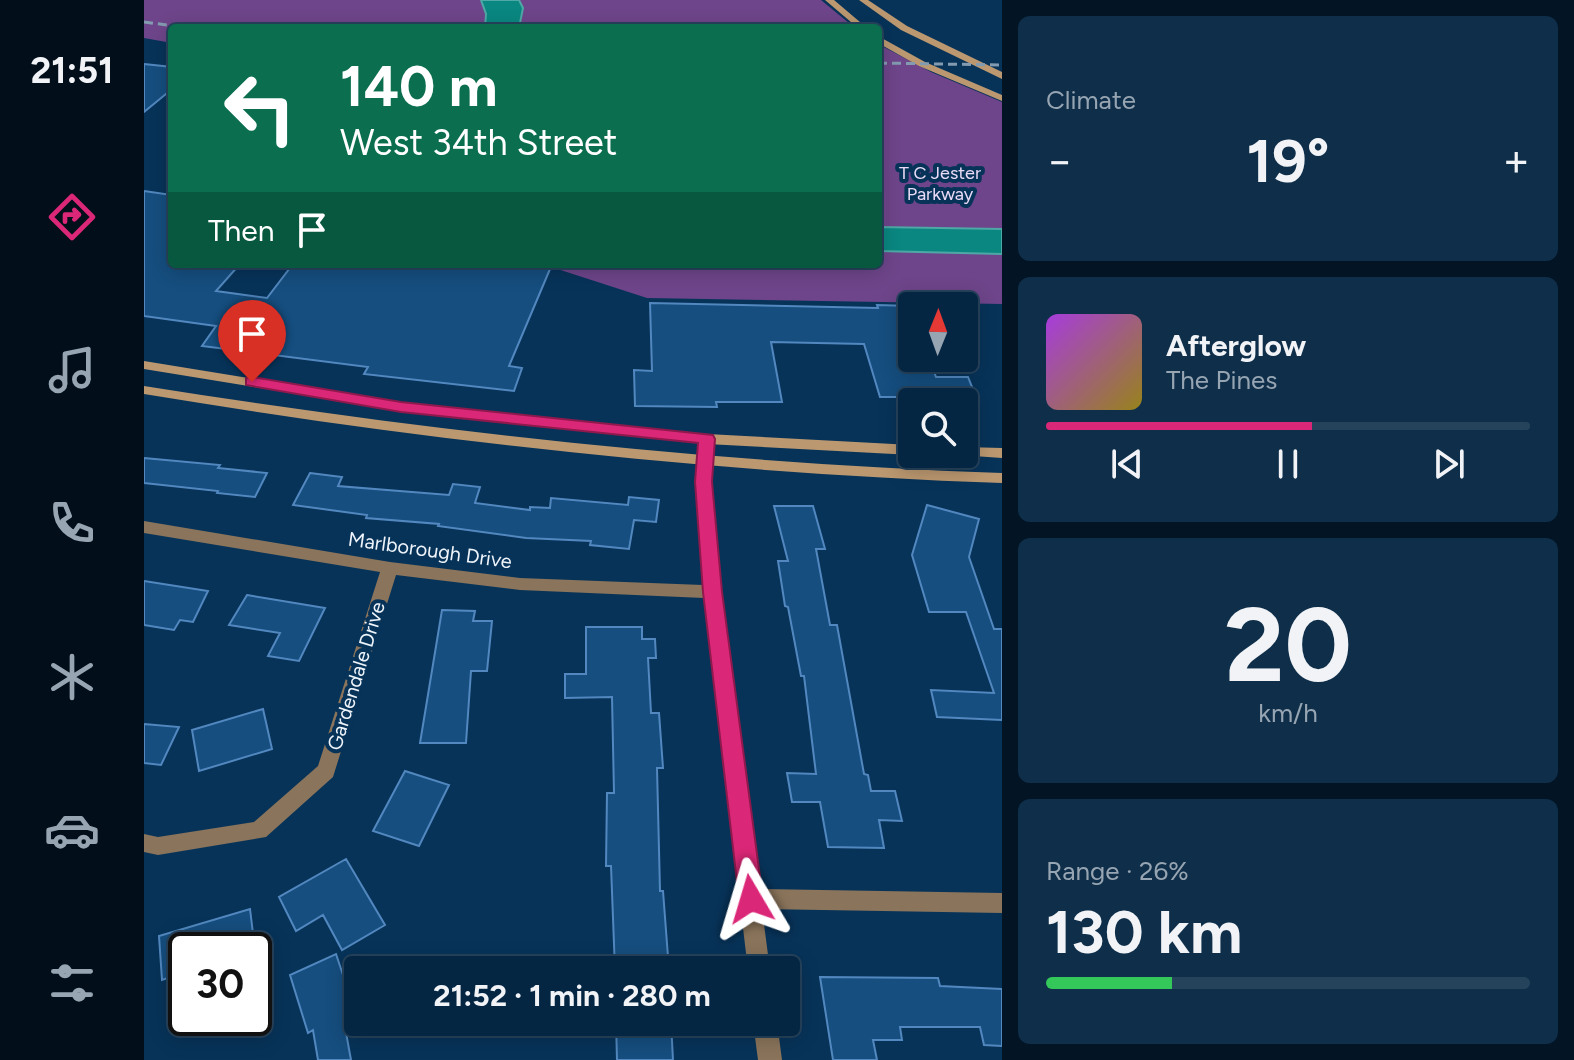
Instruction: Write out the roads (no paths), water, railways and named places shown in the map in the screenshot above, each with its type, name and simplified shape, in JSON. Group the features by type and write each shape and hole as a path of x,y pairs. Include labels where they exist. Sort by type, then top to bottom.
{"main road":[{"path":"829,0 858,24"},
{"path":"863,0 904,28 1002,76"},
{"path":"882,31 904,28"},
{"path":"882,41 922,64 1002,98"},
{"path":"144,365 401,407 707,439 898,449"},
{"path":"144,390 391,429 705,463 889,475 1002,478"},
{"path":"391,429 401,407"},
{"path":"978,452 1002,453"}],"street":[{"path":"707,439 703,482 712,592 757,956"},
{"name":"Marlborough Drive","path":"144,527 390,568 520,584 712,592"},
{"name":"Gardendale Drive","path":"144,843 158,846 259,830 326,771 390,568"},
{"path":"751,899 1002,903"},
{"path":"767,1036 770,1060"}],"railway":[{"path":"144,22 168,25"},
{"path":"882,63 1002,65"}],"park label":[{"name":"T C Jester Parkway","path":"940,183"}]}
